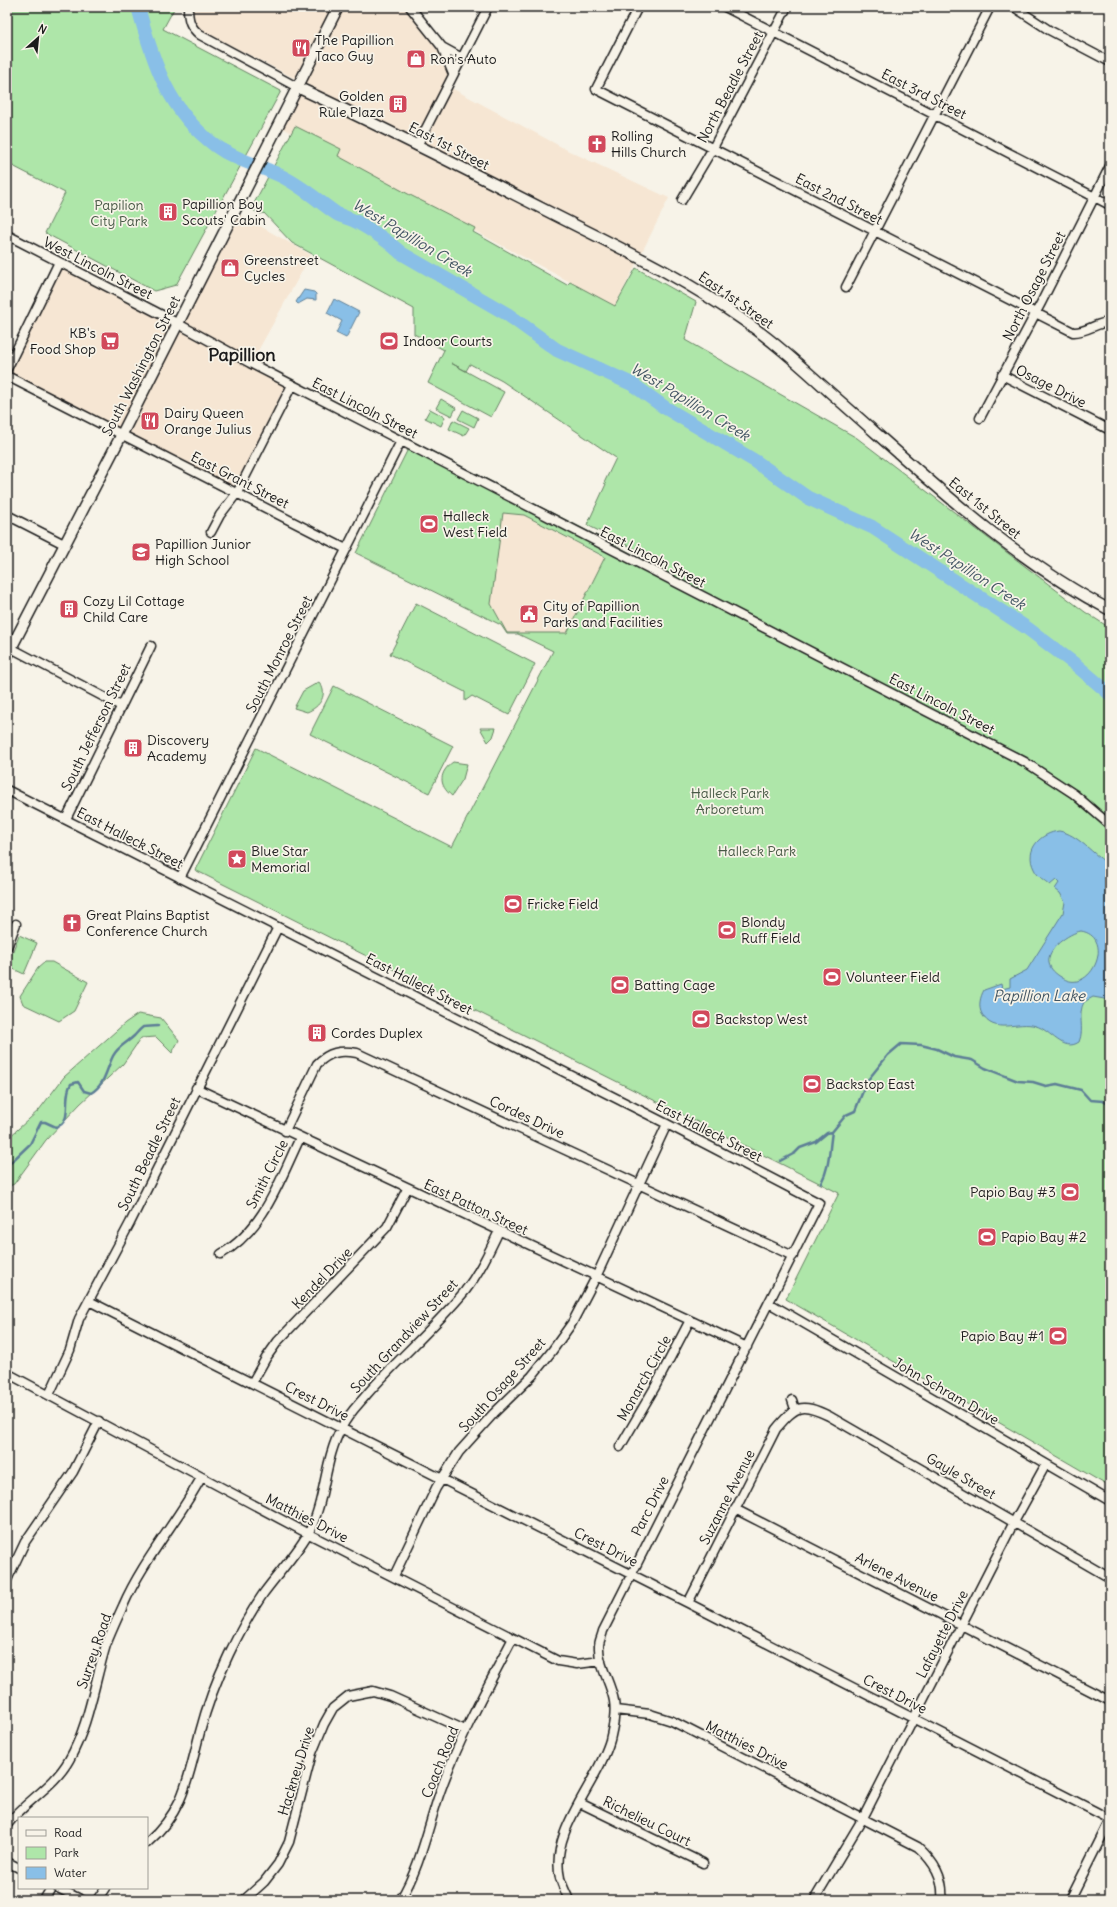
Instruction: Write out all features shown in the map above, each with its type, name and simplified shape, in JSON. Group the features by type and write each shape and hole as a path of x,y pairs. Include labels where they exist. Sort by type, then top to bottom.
{"main road":[{"name":"South Washington Street","path":"9,652 122,434 338,7"},
{"name":"East 1st Street","path":"297,87 629,252 709,296 745,321 782,350 949,498 992,534 1059,581 1110,610"}],"street":[{"path":"188,7 188,19 193,29 200,35 297,87"},
{"path":"410,7 442,47 453,74"},
{"path":"417,146 488,7"},
{"name":"East 2nd Street","path":"638,7 596,89 1071,331 1079,332 1104,322 1110,322"},
{"name":"East 3rd Street","path":"725,7 1110,205"},
{"name":"North Beadle Street","path":"682,200 712,148 787,7"},
{"path":"846,287 936,115 990,7"},
{"path":"1014,7 1049,30 1110,62"},
{"path":"442,47 462,58"},
{"name":"North Osage Street","path":"980,418 1110,166"},
{"name":"West Lincoln Street","path":"7,235 177,324"},
{"path":"7,369 59,262"},
{"name":"East Lincoln Street","path":"177,324 292,385 1025,762 1074,794 1110,825"},
{"name":"East Grant Street","path":"7,376 346,549"},
{"name":"Osage Drive","path":"1002,376 1110,430"},
{"path":"211,532 220,515 237,493 292,385"},
{"name":"South Monroe Street","path":"180,878 401,441"},
{"path":"7,515 64,544"},
{"name":"South Jefferson Street","path":"66,819 150,646"},
{"path":"9,652 121,706"},
{"name":"East Halleck Street","path":"7,790 667,1124 819,1203"},
{"path":"7,947 16,924"},
{"name":"South Beadle Street","path":"49,1394 70,1350 79,1319 90,1301 278,927"},
{"name":"Cordes Drive","path":"285,1131 317,1064 324,1057 332,1053 351,1052 373,1060 793,1256"},
{"name":"East Patton Street","path":"196,1088 407,1189 747,1347"},
{"name":"South Osage Street","path":"394,1576 442,1478 459,1452 532,1376 572,1323 596,1277 667,1124"},
{"name":"Smith Circle","path":"221,1254 229,1250 251,1230 266,1209 300,1138"},
{"name":"Kendel Drive","path":"252,1382 278,1341 387,1228 407,1189"},
{"name":"Parc Drive","path":"569,1900 560,1878 559,1857 564,1834 600,1765 609,1742 615,1710 608,1679 601,1661 599,1646 603,1631 819,1203"},
{"name":"South Grandview Street","path":"148,1842 168,1822 181,1800 213,1692 232,1647 250,1613 308,1533 317,1510 328,1461 341,1428 353,1410 381,1378 466,1289 482,1265 499,1231"},
{"name":"Crest Drive","path":"90,1301 442,1478 1110,1819"},
{"name":"John Schram Drive","path":"769,1303 1110,1501"},
{"name":"Monarch Circle","path":"620,1447 655,1387 690,1320"},
{"name":"Matthies Drive","path":"7,1373 99,1421 201,1478 558,1661 577,1664 601,1661"},
{"path":"792,1400 795,1409"},
{"name":"Gayle Street","path":"795,1409 801,1408 817,1410 829,1416 1110,1578"},
{"name":"Suzanne Avenue","path":"688,1603 776,1429 795,1409"},
{"path":"7,1580 25,1542 73,1472 99,1421"},
{"name":"Lafayette Drive","path":"814,1900 863,1818 1014,1522 1046,1464"},
{"name":"Surrey Road","path":"7,1825 17,1812 58,1776 69,1760 82,1733 107,1645 123,1606 136,1580 157,1545 186,1505 201,1478"},
{"name":"Arlene Avenue","path":"735,1509 1110,1701"},
{"name":"Coach Road","path":"400,1900 412,1876 441,1791 465,1730 513,1638"},
{"name":"Hackney Drive","path":"244,1900 264,1882 278,1864 289,1842 312,1754 324,1724 333,1708 348,1696 374,1691 390,1696 465,1730"},
{"name":"Matthies Drive","path":"615,1710 650,1714 672,1721 918,1847 931,1859 941,1877 942,1900"},
{"name":"Richelieu Court","path":"580,1803 703,1863"},
{"path":"1070,1900 1110,1819"},
{"path":"7,1862 18,1868"},
{"path":"44,1900 50,1889"},
{"path":"60,1889 82,1900"},
{"path":"97,1900 104,1889"}],"shaded area":[{"path":"195,7 405,7 455,62 446,85 569,151 669,198 615,306 275,124 298,80 197,28 193,10"},
{"path":"237,213 311,255 249,367 285,386 235,487 9,372 65,261 182,322"},
{"name":"City of Papillion Parks and Facilities","path":"502,513 524,515 605,558 567,633 507,633 491,604"}],"green space":[{"name":"Papilion City Park","path":"7,7 175,7 163,29 281,91 176,285 154,291 45,233 65,193 7,163"},
{"name":"Halleck Park","path":"295,126 341,149 338,156 475,228 473,232 567,285 570,282 615,306 636,268 696,302 685,340 857,438 1085,612 1110,628 1110,1487 786,1299 839,1193 195,870 256,748 452,847 553,651 518,634 507,634 501,625 356,553 412,441 656,566 659,561 587,525 616,458 502,381 470,364 466,371 451,363 504,392 491,417 428,383 444,350 414,334 414,309 292,243 264,213 260,214 251,209","holes":["503,513 524,515 605,557 567,633 507,633 491,604"]},
{"path":"441,399 456,408 452,416 436,408"},
{"path":"430,409 445,417 441,426 425,418"},
{"path":"463,410 478,418 474,427 458,419"},
{"path":"453,420 469,428 464,436 449,429"},
{"path":"416,603 535,664 509,715 472,696 465,701 465,692 390,654"},
{"path":"319,682 322,687 323,695 322,700 316,707 307,712 294,708 303,691"},
{"path":"334,686 453,746 429,793 310,734"},
{"path":"480,728 496,728 493,737 488,742"},
{"path":"453,762 467,764 463,779 452,796 444,787 442,779 445,770"},
{"path":"19,935 37,943 24,974 7,966"},
{"path":"45,962 52,962 88,982 74,1011 59,1021 23,1004 20,996 38,968"},
{"path":"138,1014 161,1018 179,1040 172,1053 156,1037 141,1038 123,1064 80,1104 46,1140 14,1184 7,1187 7,1139 39,1110 64,1077 125,1023"}],"water":[{"path":"304,290 314,292 316,294 316,300 307,299 298,304 296,302"},
{"path":"334,299 359,312 346,338 336,333 342,321 327,313"},
{"name":"Papillion Lake","path":"1059,831 1073,836 1110,865 1110,1000 1093,997 1084,1002 1081,1012 1081,1037 1079,1042 1073,1045 1062,1043 1036,1026 1000,1026 993,1024 987,1021 980,1008 981,996 984,990 1001,984 1002,989 1010,987 1010,979 1027,970 1063,913 1065,902 1060,893 1055,889 1059,883 1056,880 1050,885 1037,874 1031,862 1031,855 1036,843 1052,832","holes":["1081,931 1092,936 1097,944 1098,954 1090,973 1081,980 1072,981 1057,974 1051,967 1049,958 1051,952 1059,942 1076,932"]}],"waterway":[{"name":"West Papillion Creek","path":"138,7 157,66 174,101 199,132 223,151 287,179 302,188 337,214 363,225 386,240 401,253 507,314 557,350 632,384 664,407 755,461 808,498 872,527 1027,628 1076,665 1110,694"},
{"path":"7,1166 30,1144 41,1122 45,1122 56,1127 65,1120 67,1096 71,1084 78,1082 84,1091 91,1093 96,1090 105,1077 113,1056 117,1050 143,1027 158,1026"},
{"path":"780,1161 795,1153 800,1148 816,1142 827,1133 832,1132 846,1115 855,1111 867,1081 888,1055 901,1044 921,1045 937,1049 954,1057 972,1060 985,1068 1018,1081 1033,1082 1046,1086 1057,1084 1081,1090 1090,1100 1103,1101 1110,1105"},
{"path":"821,1183 828,1165 832,1132"}],"place":[{"name":"The Papillion Taco Guy","path":"301,48"},
{"name":"Ron's Auto","path":"416,59"},
{"name":"Golden Rule Plaza","path":"398,104"},
{"name":"Rolling Hills Church","path":"597,144"},
{"name":"Papillion Boy Scouts' Cabin","path":"168,212"},
{"name":"Greenstreet Cycles","path":"230,268"},
{"name":"KB's Food Shop","path":"110,341"},
{"name":"Indoor Courts","path":"389,341"},
{"name":"Dairy Queen Orange Julius","path":"150,421"},
{"name":"Halleck West Field","path":"429,524"},
{"name":"Papillion Junior High School","path":"141,552"},
{"name":"Cozy Lil Cottage Child Care","path":"69,609"},
{"name":"City of Papillion Parks and Facilities","path":"529,614"},
{"name":"Discovery Academy","path":"133,748"},
{"name":"Blue Star Memorial","path":"237,859"},
{"name":"Fricke Field","path":"513,904"},
{"name":"Great Plains Baptist Conference Church","path":"72,923"},
{"name":"Blondy Ruff Field","path":"727,930"},
{"name":"Volunteer Field","path":"832,977"},
{"name":"Batting Cage","path":"620,985"},
{"name":"Backstop West","path":"701,1019"},
{"name":"Cordes Duplex","path":"317,1033"},
{"name":"Backstop East","path":"812,1084"},
{"name":"Papio Bay #3","path":"1070,1192"},
{"name":"Papio Bay #2","path":"987,1237"},
{"name":"Papio Bay #1","path":"1058,1336"}],"district":[{"name":"Papillion","path":"242,355"}],"park label":[{"name":"Halleck Park Arboretum","path":"730,802"}]}
